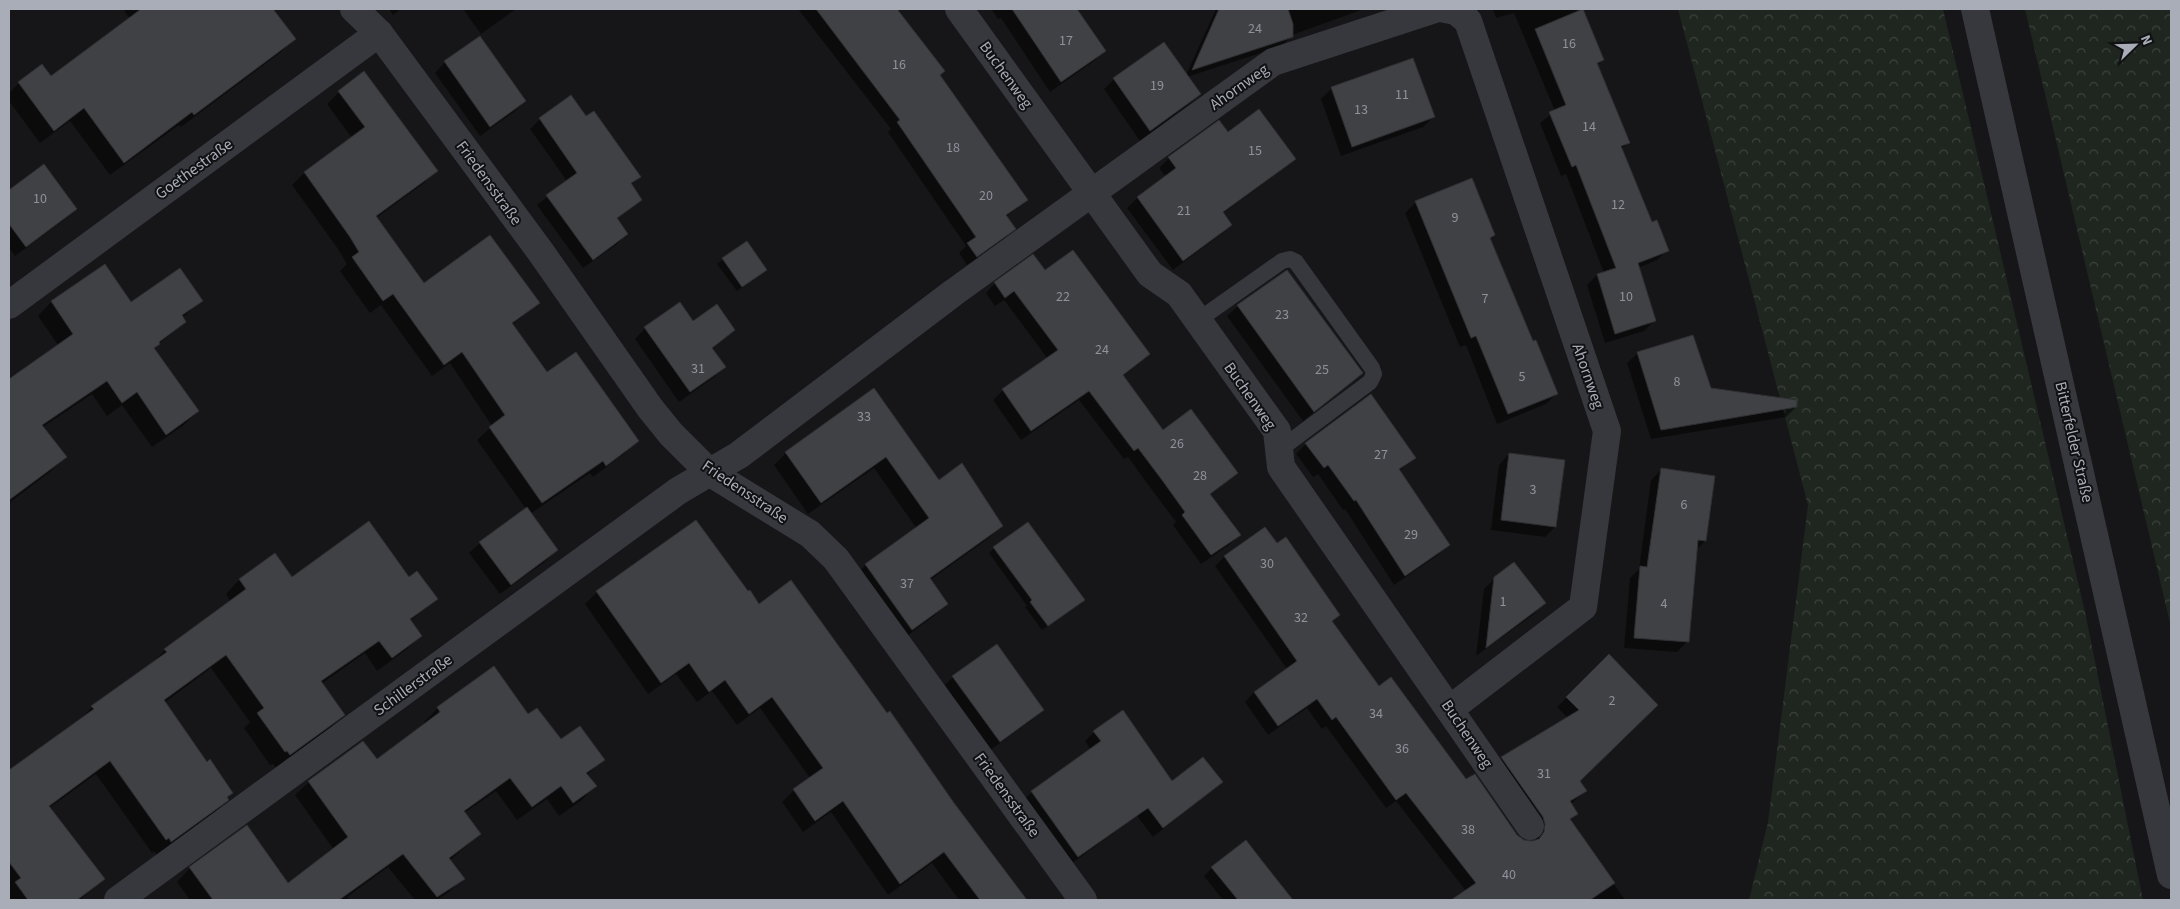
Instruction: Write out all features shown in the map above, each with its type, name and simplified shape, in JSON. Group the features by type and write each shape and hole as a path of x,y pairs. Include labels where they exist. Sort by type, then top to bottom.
{"street":[{"name":"Friedensstraße","path":"354,9 379,33 540,251 650,408 671,434 709,472 810,534 836,559 1083,900"},
{"name":"Buchenweg","path":"958,9 1150,274 1178,294 1277,431 1281,467 1450,708 1530,826"},
{"name":"Ahornweg","path":"709,472 739,455 953,293 1273,62 1435,9"},
{"name":"Ahornweg","path":"1445,9 1456,11 1468,21 1607,431 1583,606 1450,708"},
{"name":"Bitterfelder Straße","path":"1975,9 2171,875"},
{"name":"Goethestraße","path":"9,305 379,33"},
{"name":"Schillerstraße","path":"118,900 670,497 709,472"}],"lane":[{"path":"1197,321 1282,261 1290,259 1296,262 1372,368 1374,374 1370,382 1279,450"}],"green space":[{"path":"1678,9 1943,9 2085,612 2143,900 1749,900 1768,822 1808,505"},
{"path":"2025,9 2171,9 2171,627"}],"building":[{"path":"141,9 273,9 296,39 194,115 192,112 124,163 84,108 54,131 18,82 42,64 51,76"},
{"path":"816,9 897,9 945,71 940,75 1028,200 1006,215 1016,229 977,257 967,243 976,237 897,122 900,120"},
{"path":"1012,9 1077,9 1106,51 1061,82"},
{"path":"1219,9 1288,9 1293,24 1293,37 1192,70"},
{"path":"1583,9 1604,60 1597,63 1630,143 1621,146 1652,222 1657,220 1669,251 1638,263 1656,321 1615,334 1597,274 1616,268 1576,165 1572,167 1549,112 1566,105 1535,29"},
{"path":"480,36 526,101 490,127 444,61"},
{"path":"1164,42 1201,94 1150,131 1113,78"},
{"path":"1413,58 1435,117 1352,147 1331,87"},
{"path":"364,71 438,171 376,216 424,283 490,235 540,303 512,323 547,372 576,352 639,441 606,466 603,461 542,503 489,427 505,415 462,352 444,365 393,294 383,301 352,257 359,252 350,237 304,172 365,127 338,91"},
{"path":"571,95 586,116 594,111 641,177 631,183 642,200 617,218 628,234 593,260 546,195 577,173 539,118"},
{"path":"1259,109 1296,159 1223,212 1232,225 1183,261 1137,197 1176,168 1168,157 1219,120 1228,132"},
{"path":"44,164 77,209 26,247 9,224 9,190"},
{"path":"1472,178 1495,235 1490,238 1533,341 1536,340 1558,394 1508,414 1476,336 1471,338 1415,201"},
{"path":"747,241 767,270 742,287 722,258"},
{"path":"1073,250 1150,354 1123,375 1163,430 1191,409 1238,473 1210,494 1241,535 1211,555 1182,515 1185,512 1162,480 1138,448 1134,451 1089,391 1031,431 1002,389 1058,350 1014,291 1005,298 994,282 1033,254 1045,270"},
{"path":"105,264 131,302 180,268 203,301 182,315 186,322 159,342 160,344 154,348 199,411 166,435 137,392 122,403 107,381 42,425 67,457 9,500 9,379 73,334 51,301"},
{"path":"1287,270 1363,373 1314,412 1237,305"},
{"path":"680,302 693,321 717,304 735,330 712,348 726,367 690,392 644,327"},
{"path":"1693,335 1711,388 1797,400 1797,407 1661,430 1637,352"},
{"path":"874,388 939,480 962,463 1003,526 930,578 948,604 912,630 865,564 929,518 886,457 821,503 785,452"},
{"path":"1371,394 1416,458 1399,469 1450,545 1405,576 1356,500 1354,501 1328,465 1324,468 1305,443"},
{"path":"1509,453 1565,460 1556,527 1501,520"},
{"path":"1661,468 1715,476 1706,541 1698,540 1689,642 1634,638 1640,566 1647,567"},
{"path":"527,507 558,550 511,585 479,542"},
{"path":"696,520 759,604 791,580 887,713 890,711 954,803 1027,900 980,900 944,852 900,884 843,801 815,821 793,789 823,768 772,697 749,714 725,680 709,692 689,663 661,683 596,591"},
{"path":"369,521 409,577 417,571 438,599 410,619 422,636 392,658 379,641 321,681 345,715 290,755 287,751 285,752 257,713 264,708 226,655 164,700 207,762 210,759 233,793 227,797 229,800 171,842 169,838 166,840 110,761 49,806 105,879 77,900 28,900 15,882 21,878 9,862 9,770 94,709 91,706 167,652 164,649 246,589 239,579 275,553 292,577"},
{"path":"1028,522 1085,600 1048,626 1030,602 1032,600 993,547"},
{"path":"1265,527 1277,543 1286,537 1340,615 1332,621 1379,686 1391,677 1466,779 1475,774 1517,835 1524,840 1532,841 1539,839 1544,832 1545,824 1543,817 1501,757 1579,710 1566,697 1609,654 1658,705 1580,781 1587,791 1570,801 1578,814 1570,819 1615,883 1590,900 1451,900 1476,883 1406,793 1396,800 1336,717 1332,720 1317,699 1278,726 1254,692 1297,661 1224,556"},
{"path":"1514,562 1546,603 1486,648 1494,577"},
{"path":"997,644 1044,710 1000,742 952,676"},
{"path":"494,666 528,714 537,708 561,739 580,726 605,760 586,773 597,786 573,803 561,786 532,807 510,778 464,811 481,834 449,858 465,879 437,897 403,854 339,900 213,900 189,867 247,825 288,883 348,837 308,781 363,741 377,759 440,712 437,707"},
{"path":"1123,710 1172,781 1203,757 1223,782 1163,828 1148,808 1078,857 1031,791 1101,741 1093,731"},
{"path":"1246,840 1293,900 1238,900 1211,867"}]}
